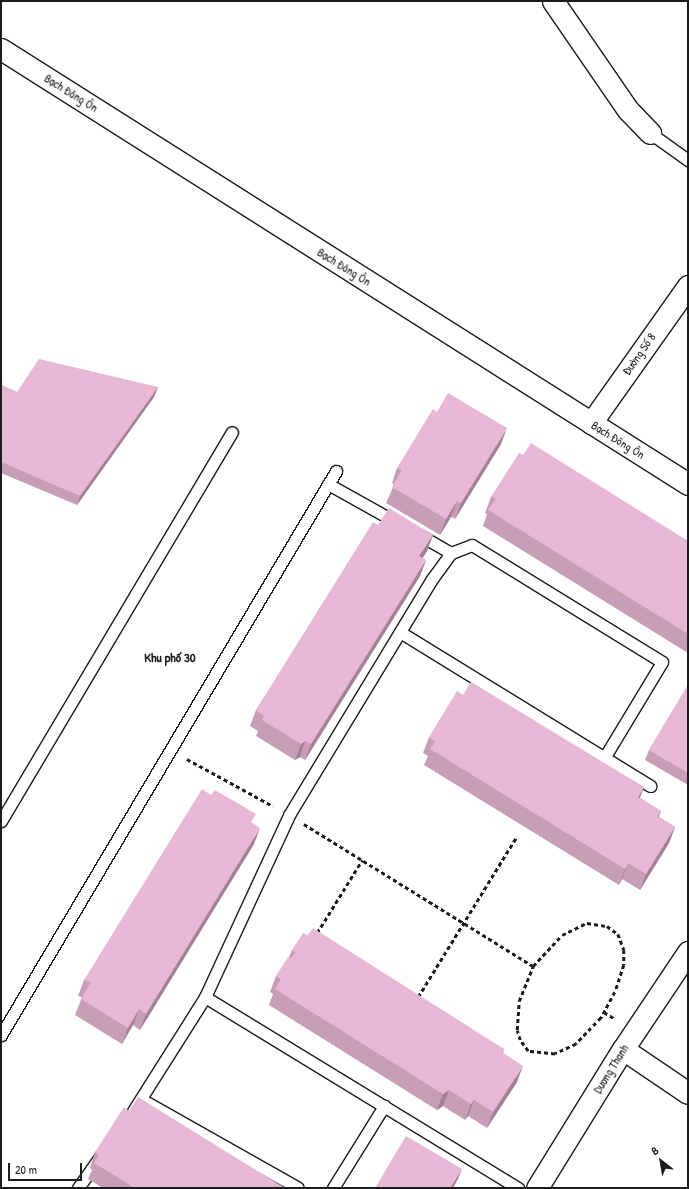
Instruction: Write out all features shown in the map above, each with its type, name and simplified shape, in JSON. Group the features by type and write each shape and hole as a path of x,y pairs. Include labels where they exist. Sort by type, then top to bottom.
{"street":[{"path":"553,1 628,110 650,133"},
{"name":"Bạch Đông Ôn","path":"1,49 688,484"},
{"name":"Đường Số 8","path":"591,423 687,291"},
{"name":"Dương Thanh","path":"538,1188 623,1049 688,952"},
{"path":"623,1049 688,1093"}],"lane":[{"path":"650,133 688,160"},
{"path":"1,821 232,432"},
{"path":"1,1035 336,471"},
{"path":"328,484 451,553"},
{"path":"128,1118 205,997 289,815 432,579 451,553 472,545 662,662 604,758"},
{"path":"400,632 650,786"},
{"path":"205,997 518,1188"},
{"path":"141,1099 298,1188"},
{"path":"333,1188 384,1106"},
{"path":"78,1188 105,1150"}],"path":[{"path":"170,750 289,815 533,966"},
{"path":"417,999 516,838"},
{"path":"314,939 362,860"},
{"path":"587,923 607,926 618,934 624,950 624,965 615,992 601,1018 576,1044 555,1054 528,1051 520,1040 517,1030 519,1001 533,966 562,935 587,923"}],"building":[{"path":"39,359 158,387 80,496 1,462 1,385 17,392"},
{"path":"448,393 507,428 461,503 457,501 446,519 392,487 402,470 397,468 433,409 437,412"},
{"path":"531,443 688,541 688,634 488,510 496,499 491,497 519,453 523,455"},
{"path":"389,508 433,535 419,556 426,560 311,744 305,741 301,744 262,720 264,716 256,710 373,522 378,525"},
{"path":"471,682 644,787 638,797 661,811 657,817 675,827 646,874 628,863 625,869 430,749 435,742 429,737 457,691 463,695"},
{"path":"688,685 688,773 649,750"},
{"path":"202,789 211,795 215,790 256,814 251,822 260,828 146,1014 139,1009 128,1028 81,999 91,982 84,980"},
{"path":"313,928 504,1049 502,1052 523,1066 493,1112 474,1100 471,1104 449,1090 443,1094 275,989 281,979 276,976 288,957 291,958 296,952 292,950 303,933 308,935"},
{"path":"138,1097 285,1188 135,1188 94,1163 99,1155 95,1152 124,1107 129,1111"},
{"path":"406,1136 462,1169 450,1188 375,1188"}],"district":[{"name":"Khu phố 30","path":"170,657"}]}
